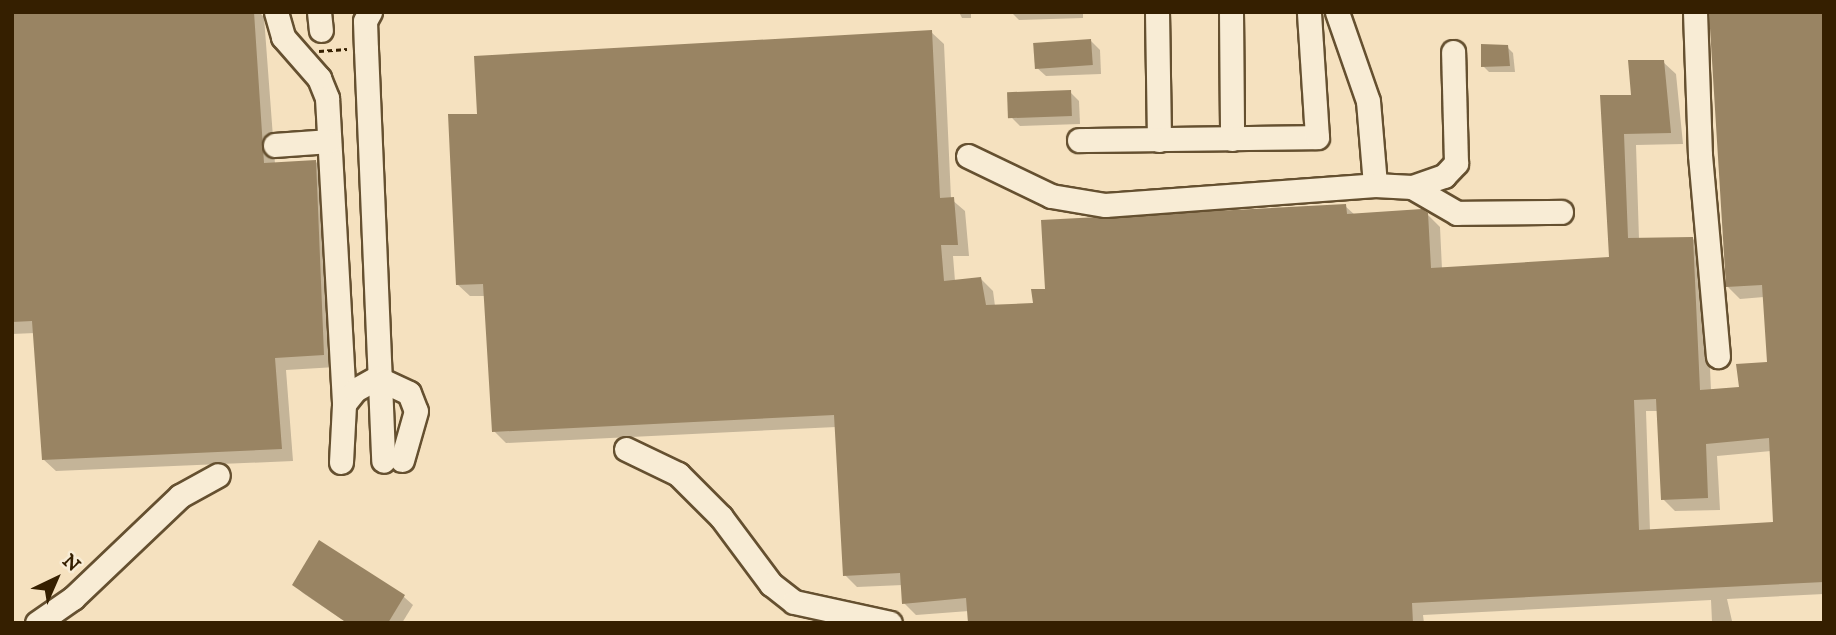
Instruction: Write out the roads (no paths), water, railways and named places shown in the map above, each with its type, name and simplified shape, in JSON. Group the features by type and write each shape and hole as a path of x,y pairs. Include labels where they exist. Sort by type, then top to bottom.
{"lane":[{"path":"276,12 283,37 319,78 327,98 332,308 344,404 341,462"},
{"path":"370,12 366,50 377,378 393,461 416,411 409,393 377,378"},
{"path":"1157,12 1159,140"},
{"path":"1231,12 1232,139"},
{"path":"1079,140 1317,137 1309,12"},
{"path":"1337,12 1368,101 1375,185"},
{"path":"1695,12 1700,155 1718,356"},
{"path":"968,156 1051,196 1104,205 1375,185 1412,187 1444,176 1456,163 1453,52"},
{"path":"275,145 329,141"},
{"path":"1412,187 1457,213 1561,212"},
{"path":"344,404 355,390 377,378"},
{"path":"626,449 678,474 721,517 771,584 794,602 890,623"},
{"path":"37,623 73,598 180,496 218,475"}]}
